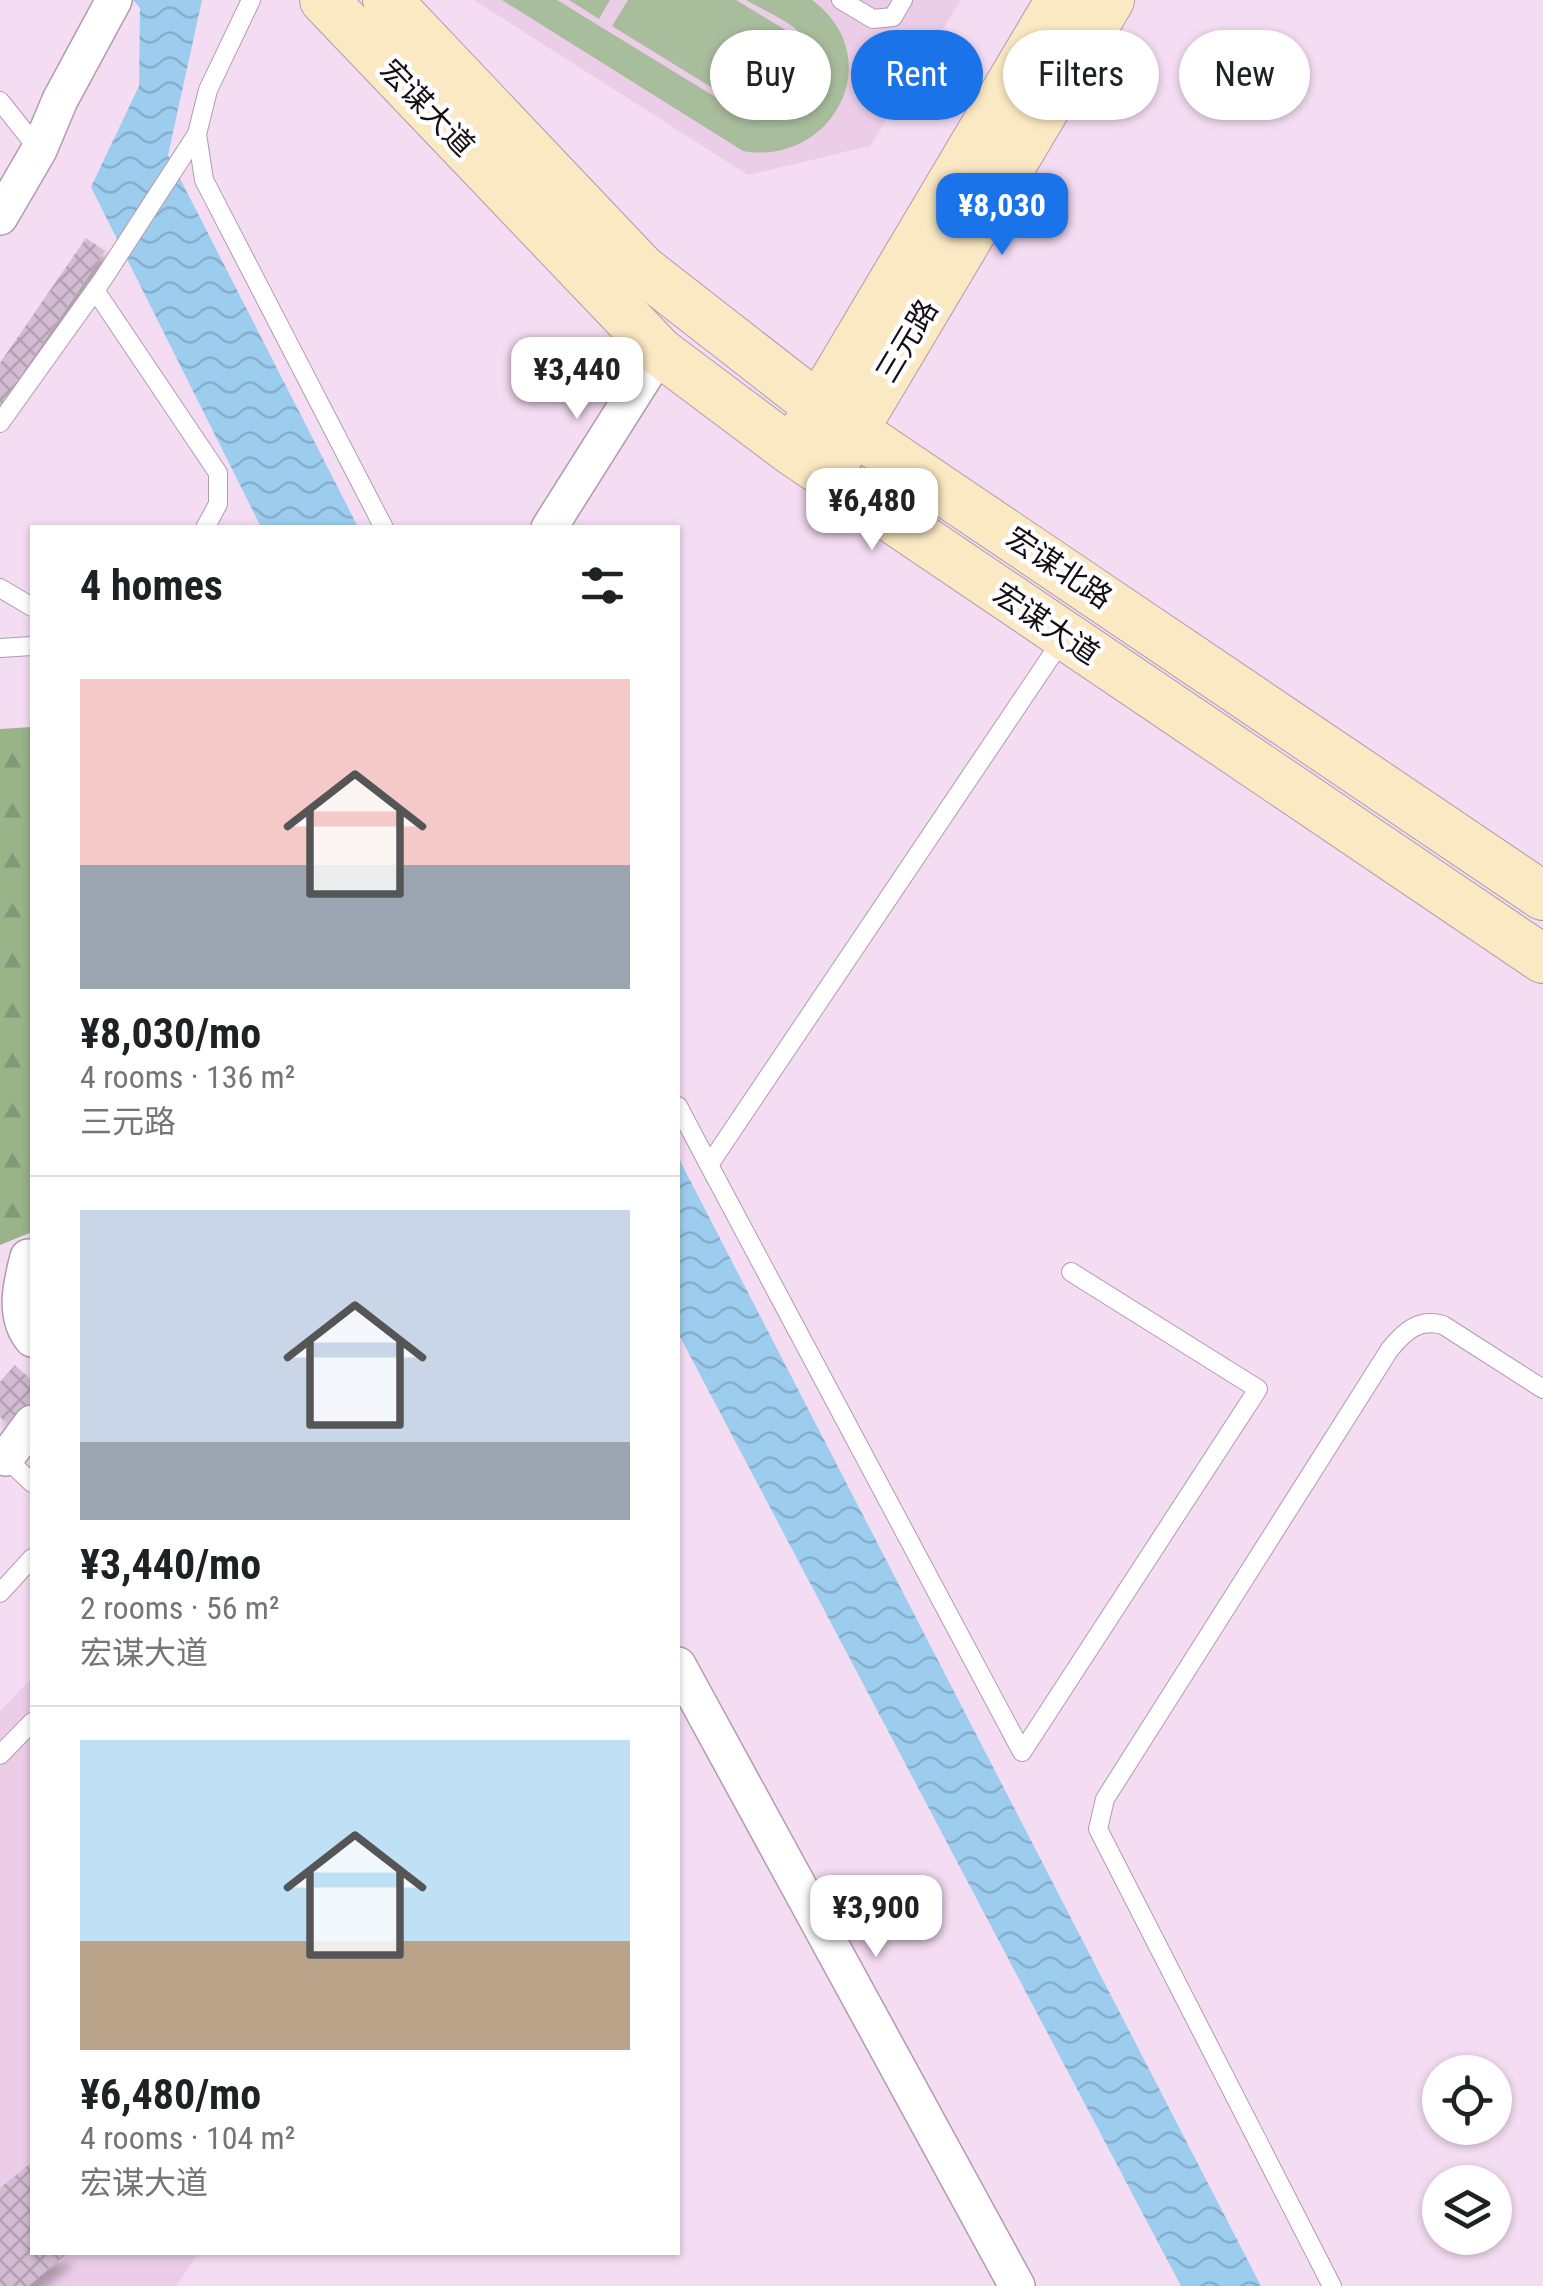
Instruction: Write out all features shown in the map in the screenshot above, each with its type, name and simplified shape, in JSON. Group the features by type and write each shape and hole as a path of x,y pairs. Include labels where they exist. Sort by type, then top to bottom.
{"main road":[{"name":"宏谋大道","path":"324,0 660,352 809,463 1543,959"},
{"name":"宏谋北路","path":"386,0 642,269 837,418 1543,896"},
{"name":"三元路","path":"837,418 1060,0"},
{"name":"三元路","path":"809,463 1110,0"}],"street":[{"path":"0,217 39,150 60,100 112,2"},
{"path":"551,525 660,352"},
{"path":"20,1261 22,1317 30,1335"},
{"path":"3,1455 30,1425"},
{"path":"680,1670 1016,2286"}],"lane":[{"path":"0,423 99,284 197,134 208,90 251,0"},
{"path":"841,0 873,19 893,17 904,0"},
{"path":"0,100 39,150"},
{"path":"197,134 204,180 382,525"},
{"path":"99,284 218,473 218,504 207,525"},
{"path":"0,588 30,606"},
{"path":"709,1164 1064,637"},
{"path":"0,648 30,646"},
{"path":"680,1110 1022,1752 1258,1390 1072,1272"},
{"path":"1332,2286 1098,1830 1099,1815 1115,1782 1390,1349 1404,1333 1416,1325 1443,1325 1543,1389"},
{"path":"3,1455 30,1482"},
{"path":"0,1592 30,1560"},
{"path":"0,1755 30,1724"}],"shaded area":[{"path":"474,0 961,0 942,30 851,30 851,120 886,120 870,146 748,175"},
{"path":"30,1680 30,2255 198,2255 176,2286 0,2286 0,1711"}],"green space":[{"path":"502,0 557,0 710,94 710,120 828,120 803,142 775,151 743,151"},
{"path":"569,0 610,0 599,19"},
{"path":"628,0 736,0 786,30 710,30 710,86 612,26"},
{"path":"746,0 812,0 835,24 847,50 848,77 840,103 831,116 831,30 797,30"},
{"path":"30,727 30,1233 0,1245 0,729"}],"water":[{"path":"133,0 202,0 168,155 357,525 260,525 91,187 139,86 140,8"},
{"path":"680,1161 1261,2286 1181,2286 680,1337"}],"building":[{"path":"86,238 105,251 0,406 0,363"},
{"path":"15,1365 30,1379 30,1402 10,1426 0,1417 0,1382"},
{"path":"30,2164 30,2255 65,2255 28,2286 0,2286 0,2188"}]}
